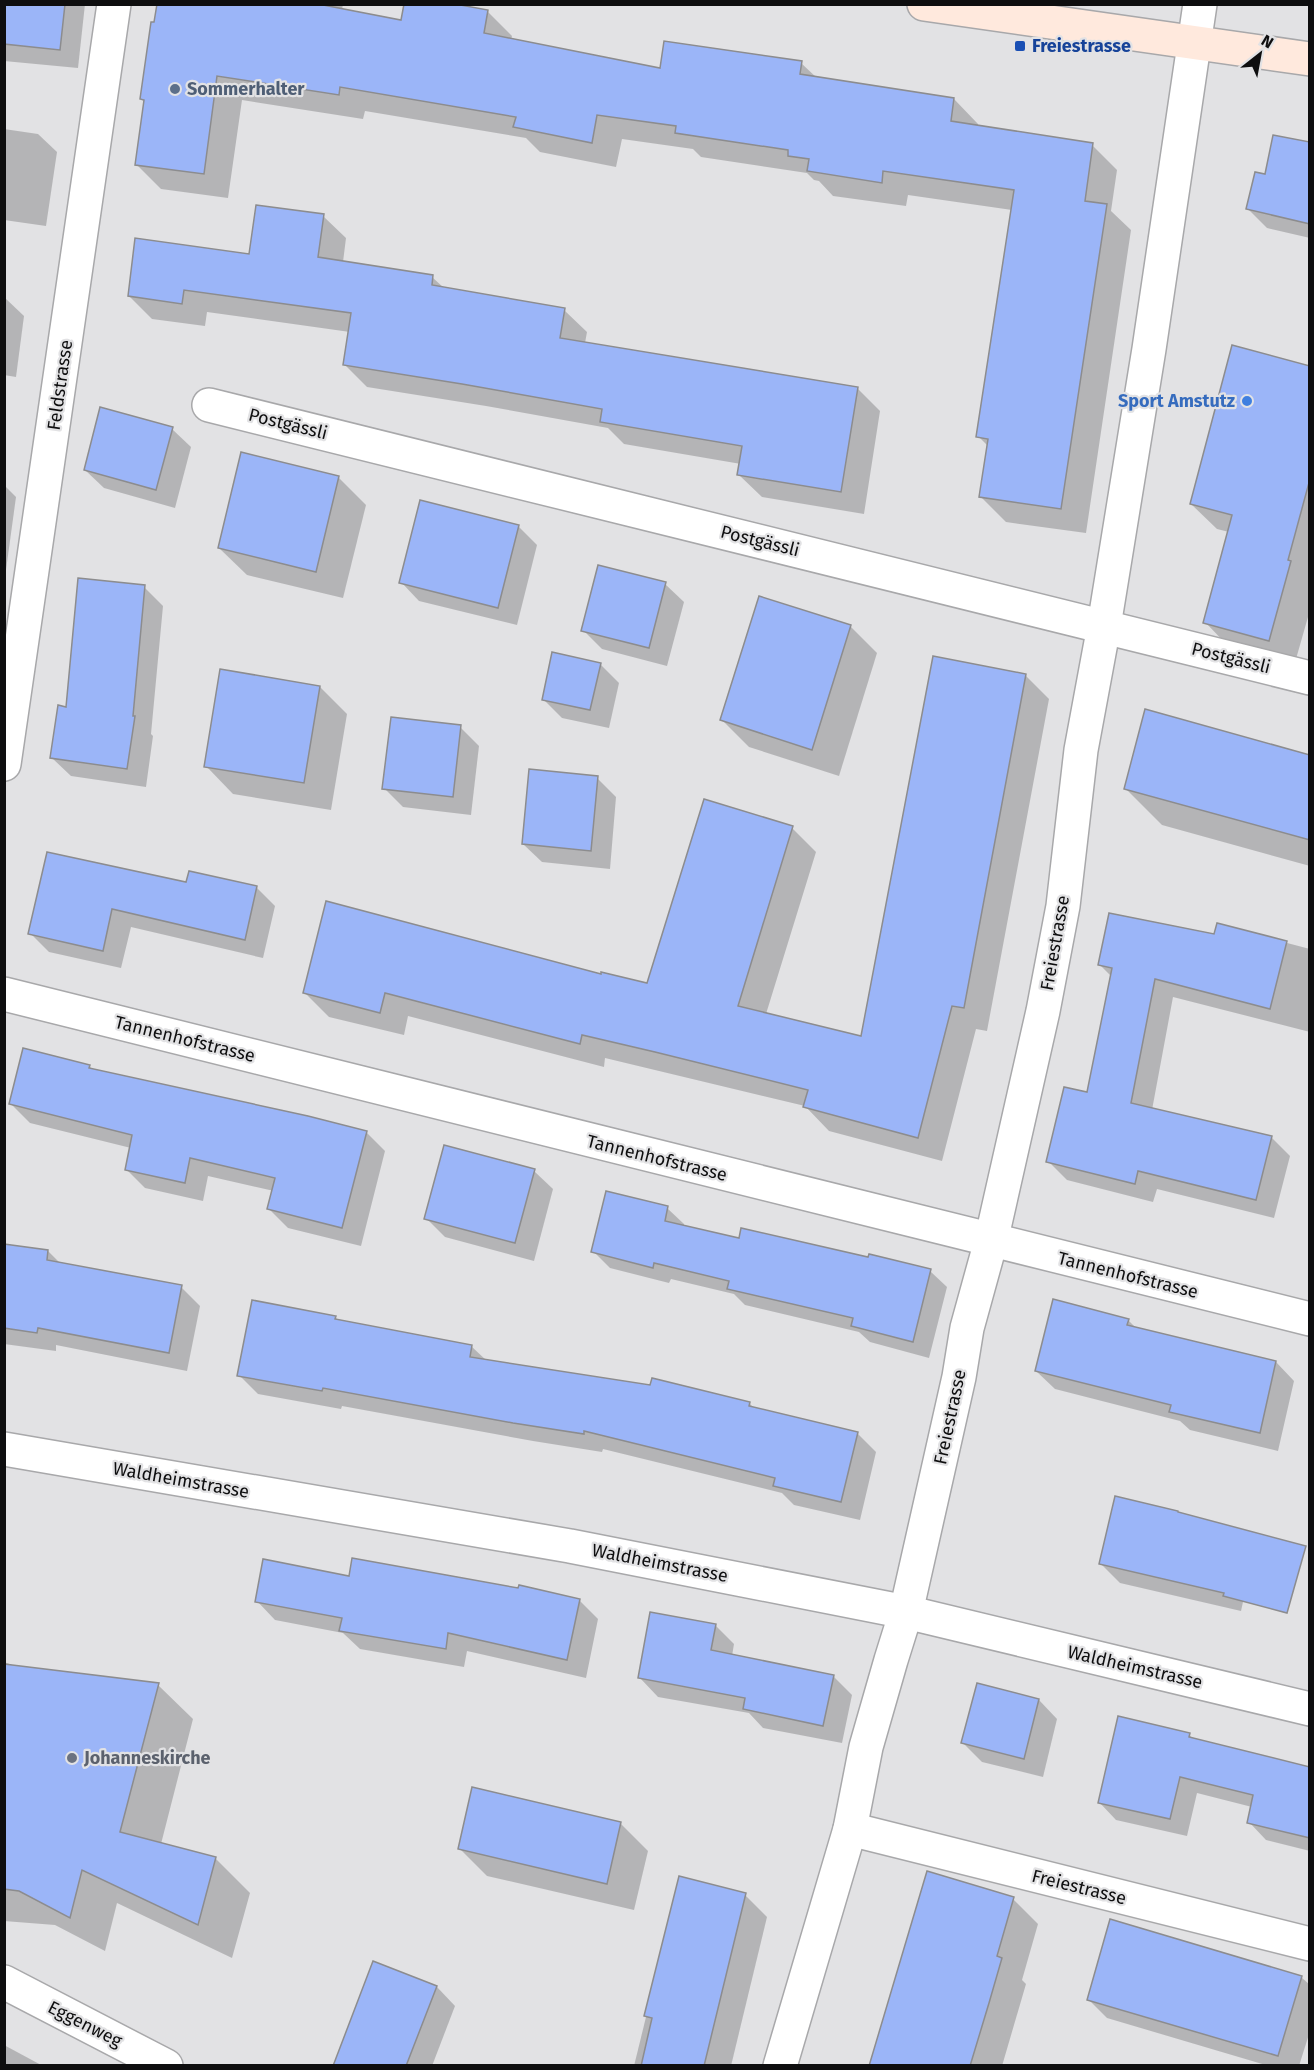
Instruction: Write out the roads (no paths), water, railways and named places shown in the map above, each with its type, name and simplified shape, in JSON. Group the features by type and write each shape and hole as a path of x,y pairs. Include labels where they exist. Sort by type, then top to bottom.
{"main road":[{"path":"924,4 1310,59"}],"street":[{"name":"Feldstrasse","path":"4,764 114,4"},
{"name":"Freiestrasse","path":"780,2066 850,1829 866,1747 906,1612 959,1377 967,1328 991,1241 1040,1023 1063,906 1081,750 1104,626 1149,350 1200,4"},
{"name":"Postgässli","path":"209,405 1310,678"},
{"name":"Tannenhofstrasse","path":"4,994 1310,1319"},
{"name":"Waldheimstrasse","path":"4,1449 570,1546 906,1612 1310,1709"},
{"name":"Freiestrasse","path":"850,1829 1310,1944"},
{"name":"Eggenweg","path":"4,1982 166,2066"}],"place":[{"name":"Freiestrasse","path":"1020,46"},
{"name":"Sommerhalter","path":"175,89"},
{"name":"Sport Amstutz","path":"1247,401"},
{"name":"Johanneskirche","path":"72,1758"}]}
